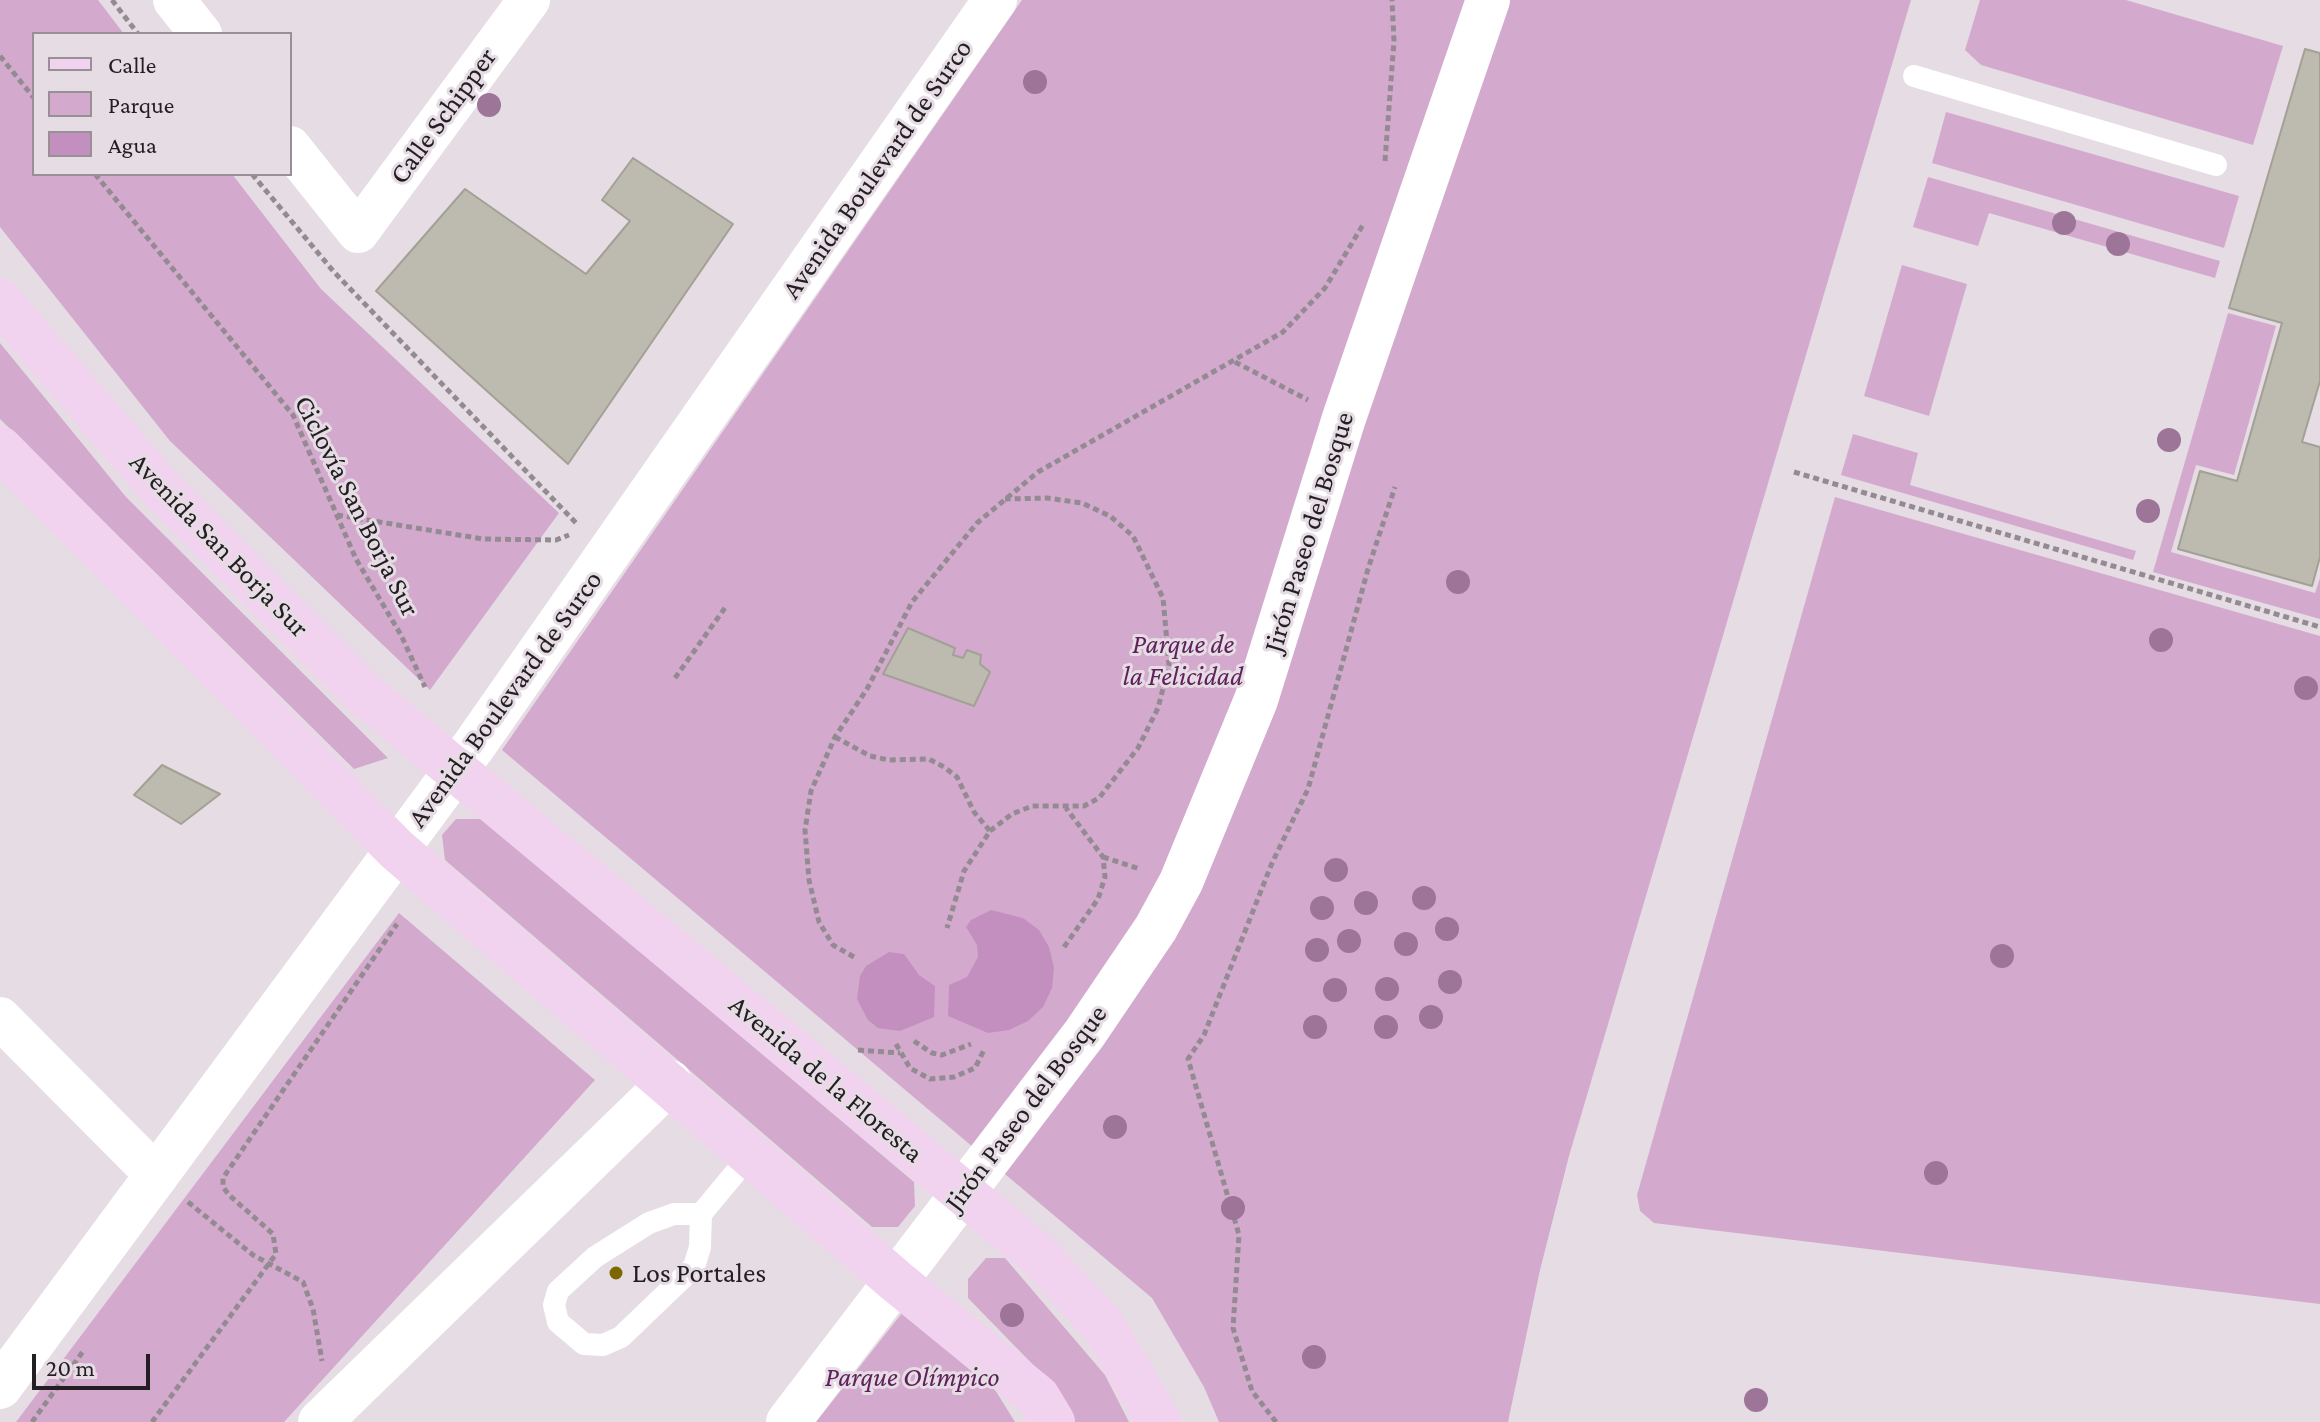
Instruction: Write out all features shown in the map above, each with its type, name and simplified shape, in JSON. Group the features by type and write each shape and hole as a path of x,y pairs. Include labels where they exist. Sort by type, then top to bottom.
{"main road":[{"name":"Avenida San Borja Sur","path":"0,301 163,491 362,692 454,772"},
{"path":"0,448 396,849 670,1082 896,1281 1038,1397 1053,1422"},
{"name":"Avenida de la Floresta","path":"454,772 1038,1255 1103,1325 1159,1422"}],"street":[{"path":"174,0 199,32"},
{"name":"Calle Schipper","path":"292,150 358,232 529,0"},
{"name":"Avenida Boulevard de Surco","path":"0,1387 454,772 995,0"},
{"name":"Jirón Paseo del Bosque","path":"788,1422 1085,1033 1156,928 1181,882 1256,700 1344,418 1488,0"},
{"path":"0,1018 157,1176"},
{"path":"326,1415 670,1082"}],"lane":[{"path":"1914,76 2216,165"},
{"path":"701,1214 674,1214 649,1223 595,1257 558,1291 554,1305 558,1322 584,1344 603,1345 621,1337 694,1267 700,1247 701,1214 751,1154"}],"path":[{"path":"112,0 136,32"},
{"path":"1382,169 1394,41 1392,0"},
{"path":"0,56 32,96"},
{"name":"Ciclovía San Borja Sur","path":"97,176 293,415 337,515 428,692"},
{"path":"254,176 334,272 583,530 556,540 483,539 337,515"},
{"path":"854,957 833,945 819,922 809,880 805,830 811,791 835,737 867,689 912,602 949,552 1005,499 1077,447 1283,332 1325,288 1364,221"},
{"path":"1234,362 1344,418"},
{"path":"1794,472 2320,627"},
{"path":"1276,1422 1252,1391 1233,1328 1239,1235 1188,1059 1204,1035 1272,863 1308,789 1368,569 1395,487"},
{"path":"947,928 964,871 990,831 1012,814 1032,806 1084,806 1099,798 1138,748 1158,708 1169,665 1163,598 1133,536 1110,516 1070,501 1005,499"},
{"path":"675,678 727,605"},
{"path":"835,737 870,756 889,760 929,759 944,767 957,777 974,812 990,831"},
{"path":"1064,947 1098,899 1105,877 1103,857 1065,807"},
{"path":"152,1422 276,1254 273,1234 229,1195 223,1187 223,1178 391,937 399,920"},
{"path":"914,1041 932,1053 942,1055 971,1044"},
{"path":"896,1044 910,1068 930,1079 954,1077 975,1068 985,1048"},
{"path":"847,1049 900,1053"},
{"path":"157,1176 253,1255 303,1282 313,1309 326,1415"}],"green space":[{"path":"0,0 98,0 122,32 32,32 32,176 234,176 321,289 559,513 430,690 170,441 0,227"},
{"name":"Parque de la Felicidad","path":"1022,0 1911,0 1569,1156 1540,1270 1508,1422 1219,1422 1204,1387 1152,1298 502,750"},
{"path":"1980,0 2126,0 2283,46 2253,145 1981,65 1965,50"},
{"path":"1946,112 2239,196 2224,248 1932,163"},
{"path":"1928,177 2220,261 2215,278 1989,213 1978,246 1913,227"},
{"path":"1902,265 1967,284 1929,416 1864,396"},
{"path":"2228,313 2276,326 2234,475 2196,465 2171,552 2315,593 2320,578 2320,619 2153,572"},
{"path":"0,343 126,497 388,758 354,769 0,419"},
{"path":"1853,434 1918,453 1910,485 2136,551 2133,560 1841,475"},
{"path":"1835,497 2320,636 2320,1304 1654,1223 1640,1211 1637,1195"},
{"path":"456,819 483,819 914,1182 915,1206 898,1227 872,1227 445,860 442,835"},
{"path":"399,913 595,1080 284,1422 16,1422"},
{"path":"986,1258 1005,1258 1105,1375 1129,1422 1069,1422 1040,1372 968,1298 968,1279"},
{"name":"Parque Olímpico","path":"902,1313 989,1380 1015,1422 816,1422"}],"water":[{"path":"991,910 1023,918 1039,930 1049,947 1054,968 1052,988 1043,1007 1028,1021 1009,1030 988,1033 948,1016 949,985 967,977 978,957 977,945 966,927 971,920"},
{"path":"889,952 904,954 919,975 935,986 934,1017 900,1031 878,1028 868,1020 857,999 860,976 866,966"}],"building":[{"path":"2305,49 2320,53 2320,381 2302,442 2320,447 2320,557 2312,586 2178,549 2200,471 2237,481 2282,323 2229,308"},
{"path":"633,158 733,224 568,464 376,291 465,189 586,274 630,221 602,200"},
{"path":"908,628 955,648 953,655 963,658 967,650 981,655 980,664 990,672 974,706 883,674"},
{"path":"162,765 220,794 181,824 134,795"}],"place":[{"name":"Los Portales","path":"616,1273"}]}
